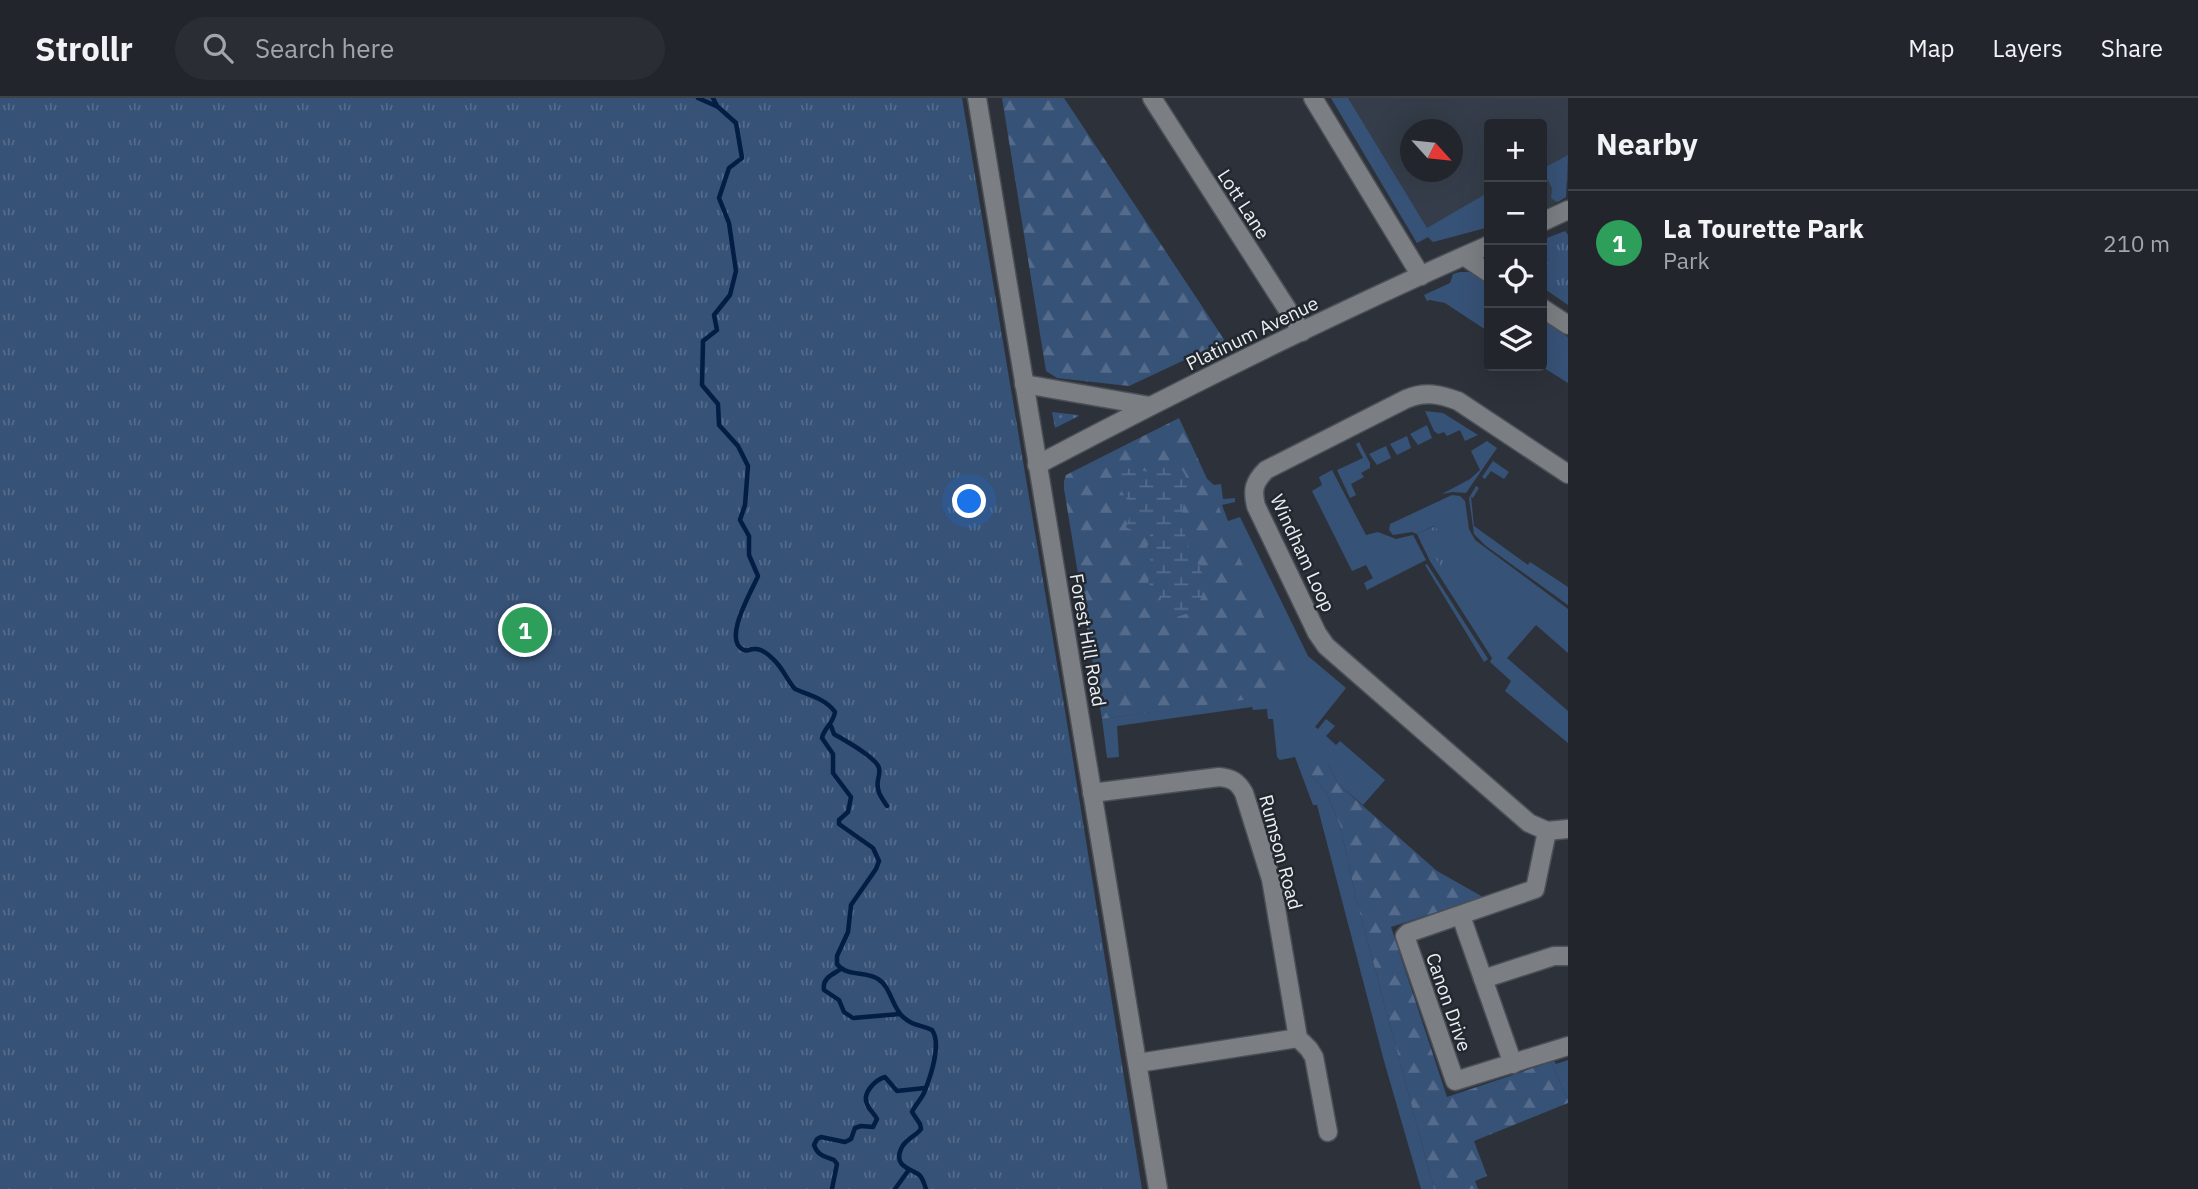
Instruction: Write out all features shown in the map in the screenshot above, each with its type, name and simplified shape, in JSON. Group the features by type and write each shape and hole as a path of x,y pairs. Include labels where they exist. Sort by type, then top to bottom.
{"street":[{"name":"Forest Hill Road","path":"977,98 1158,1189"},
{"name":"Lott Lane","path":"1152,98 1301,332"},
{"path":"1313,98 1421,276"},
{"path":"1547,220 1568,210"},
{"name":"Platinum Avenue","path":"1037,465 1301,332 1484,247"},
{"path":"1464,256 1484,270"},
{"path":"1547,311 1568,325"},
{"path":"1024,384 1150,406"},
{"name":"Windham Loop","path":"1547,831 1529,823 1326,646 1317,633 1256,506 1254,486 1266,470 1423,393 1438,394 1458,401 1568,474"},
{"name":"Rumson Road","path":"1092,793 1219,777 1234,780 1240,786 1271,879 1298,1038 1314,1057 1328,1132"},
{"path":"1547,831 1568,830"},
{"name":"Canon Drive","path":"1547,831 1535,889 1405,936 1454,1079 1457,1081 1568,1046"},
{"name":"Canon Drive","path":"1461,916 1513,1064"},
{"name":"Canon Drive","path":"1483,979 1554,956 1568,956"},
{"path":"1138,1063 1298,1038"}],"shaded area":[{"path":"1331,98 1568,98 1568,180 1561,200 1547,208 1547,119 1484,119 1484,228 1433,242 1428,237 1417,243"}],"green space":[{"path":"0,98 962,98 1142,1189 0,1189"},
{"path":"1002,98 1064,98 1225,341 1129,386 1057,378 1046,371"},
{"path":"1331,98 1348,98 1427,228 1484,195 1484,228 1433,242 1428,237 1417,243"},
{"path":"1568,155 1566,197 1558,202 1551,198 1552,188 1547,178 1547,166"},
{"path":"1565,231 1568,235 1568,305 1547,290 1547,238"},
{"path":"1470,272 1484,281 1484,329 1445,303 1427,301 1424,295 1450,283 1453,274"},
{"path":"1547,322 1568,337 1568,383 1547,370"},
{"path":"1425,411 1443,413 1478,435 1465,441 1460,430 1447,436 1444,432 1438,434"},
{"path":"1052,412 1078,415 1079,416 1055,428"},
{"path":"1179,418 1209,483 1295,693 1102,719 1064,481 1066,475"},
{"path":"1427,425 1432,438 1418,445 1410,434"},
{"path":"1407,436 1411,448 1397,455 1390,444"},
{"path":"1487,441 1497,448 1466,493 1442,494 1470,479 1480,470 1471,451"},
{"path":"1359,442 1370,468 1361,473 1364,477 1351,484 1356,495 1350,498 1337,470 1363,458 1356,444"},
{"path":"1386,446 1391,458 1377,465 1369,454"},
{"path":"1493,461 1509,472 1504,479 1491,471 1485,479 1482,477"},
{"path":"1168,466 1178,466 1186,478 1182,514 1184,529 1192,556 1200,567 1204,586 1194,608 1188,613 1170,617 1160,607 1161,596 1148,583 1152,567 1146,550 1150,531 1146,526 1129,529 1126,527 1130,516 1125,508 1127,500 1116,482 1116,475 1125,469 1155,473"},
{"path":"1332,470 1366,535 1378,532 1396,539 1413,535 1426,560 1367,590 1364,583 1373,578 1366,565 1352,571 1312,491 1322,485 1319,477"},
{"path":"1206,478 1214,485 1221,484 1223,499 1235,498 1235,502 1222,505 1228,521 1240,517 1308,656 1346,688 1315,727 1318,729 1326,719 1335,726 1326,736 1336,745 1340,741 1385,780 1363,805 1338,784 1327,762 1311,775 1326,792 1340,825 1356,898 1434,1189 1421,1189 1384,1061 1317,805 1313,805 1295,757 1280,760 1277,757 1273,719 1268,719 1267,709 1253,710 1252,707 1117,726 1119,757 1107,758 1102,719 1294,692"},
{"path":"1476,486 1479,488 1473,498 1471,497 1474,526 1528,565 1530,562 1568,587 1568,605 1486,546 1474,534 1469,498"},
{"path":"1452,495 1460,496 1465,501 1469,529 1475,540 1568,609 1568,653 1536,625 1507,658 1568,711 1568,743 1505,691 1511,681 1490,662 1492,658 1430,561 1436,559 1438,531 1434,526 1417,534 1412,532 1393,535 1389,530 1390,524"},
{"path":"1435,526 1447,537 1444,541 1458,570 1445,577 1436,559 1430,561 1417,534"},
{"path":"1427,564 1488,659 1484,662 1425,565"},
{"path":"1327,762 1338,784 1437,871 1483,897 1391,927 1447,1097 1551,1062 1568,1100 1568,1103 1474,1141 1487,1176 1475,1181 1478,1189 1434,1189 1356,898 1340,825 1326,792 1311,775 1315,764"},
{"path":"1568,1060 1568,1100 1551,1062 1556,1064"}],"waterway":[{"path":"698,98 716,106"},
{"path":"713,98 717,106 736,123 742,158 729,168 719,198 729,223 736,271 730,295 714,315 717,330 703,341 702,385 718,404 719,425 738,446 748,466 745,505 740,520 749,536 749,555 758,576 740,614 736,636 738,645 744,650 759,649 769,655 795,689 822,701 835,712 822,738 833,754 833,773 851,797 848,812 839,820 839,824 873,848 879,861 851,905 848,932 837,956 837,964 851,973 878,979 902,1016 914,1024 932,1030 935,1036 932,1070 924,1093 912,1112 921,1129 905,1143 899,1154 899,1159 906,1168 920,1175 926,1189"},
{"path":"831,726 834,734 877,764 878,791 887,806"},
{"path":"841,969 826,980 824,990 839,1000 844,1012 853,1018 900,1014"},
{"path":"832,1189 837,1164 817,1151 814,1145 817,1139 821,1137 845,1142 851,1139 855,1128 873,1127 877,1119 868,1106 866,1096 870,1088 885,1077 897,1091 925,1088"},
{"path":"895,1189 908,1171"}],"place":[{"name":"La Tourette Park","path":"525,630"}]}
